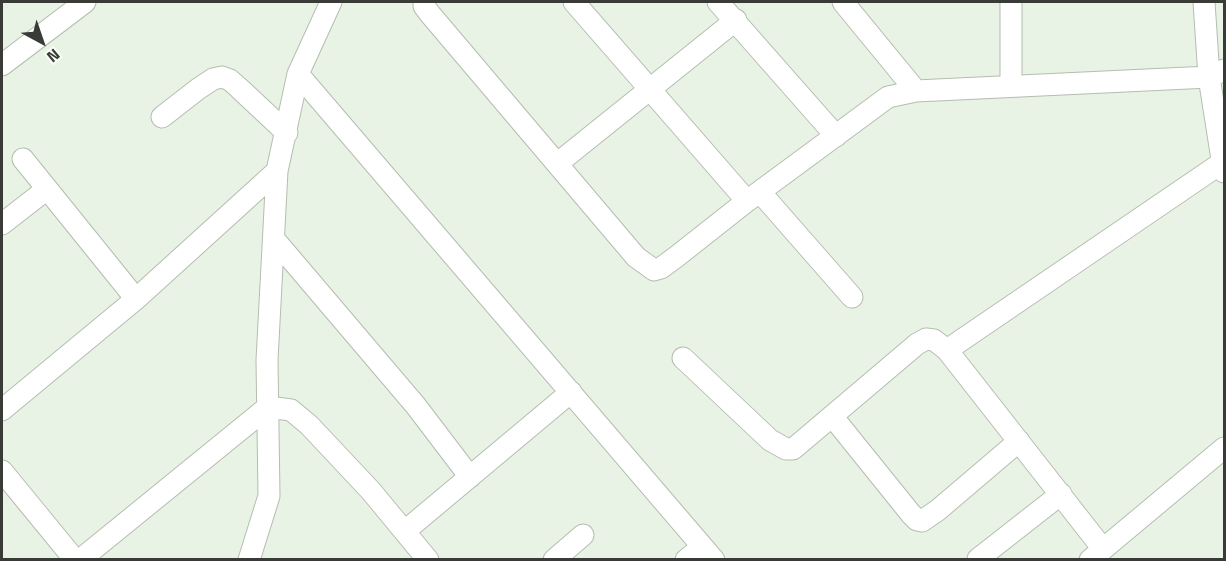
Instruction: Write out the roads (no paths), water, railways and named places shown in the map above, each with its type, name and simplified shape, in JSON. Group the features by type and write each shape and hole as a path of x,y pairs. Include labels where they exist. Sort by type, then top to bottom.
{"street":[{"path":"4,56 85,2"},
{"path":"250,559 269,496 267,360 277,171 298,74 331,2"},
{"path":"424,2 430,14 636,257 654,270 661,268 676,257 888,97 916,91 1216,73"},
{"path":"574,2 650,89 852,297"},
{"path":"718,2 836,136"},
{"path":"843,2 916,91"},
{"path":"1011,2 1011,86"},
{"path":"947,350 1224,167 1216,73 1204,2"},
{"path":"558,163 736,20"},
{"path":"298,74 570,392 701,555"},
{"path":"162,117 198,89 222,77 239,87 287,133"},
{"path":"23,159 136,299"},
{"path":"2,410 136,299 277,171"},
{"path":"2,224 47,189"},
{"path":"274,238 416,406 470,477"},
{"path":"683,358 779,447 793,449 917,344 926,339 934,340 947,350 1061,494 1097,554 1224,448"},
{"path":"405,531 570,392"},
{"path":"2,471 77,560 267,407 291,411 309,425 371,490 428,560"},
{"path":"832,416 917,520 922,521 1019,441"},
{"path":"978,559 1061,494"},
{"path":"554,560 583,535"}]}
